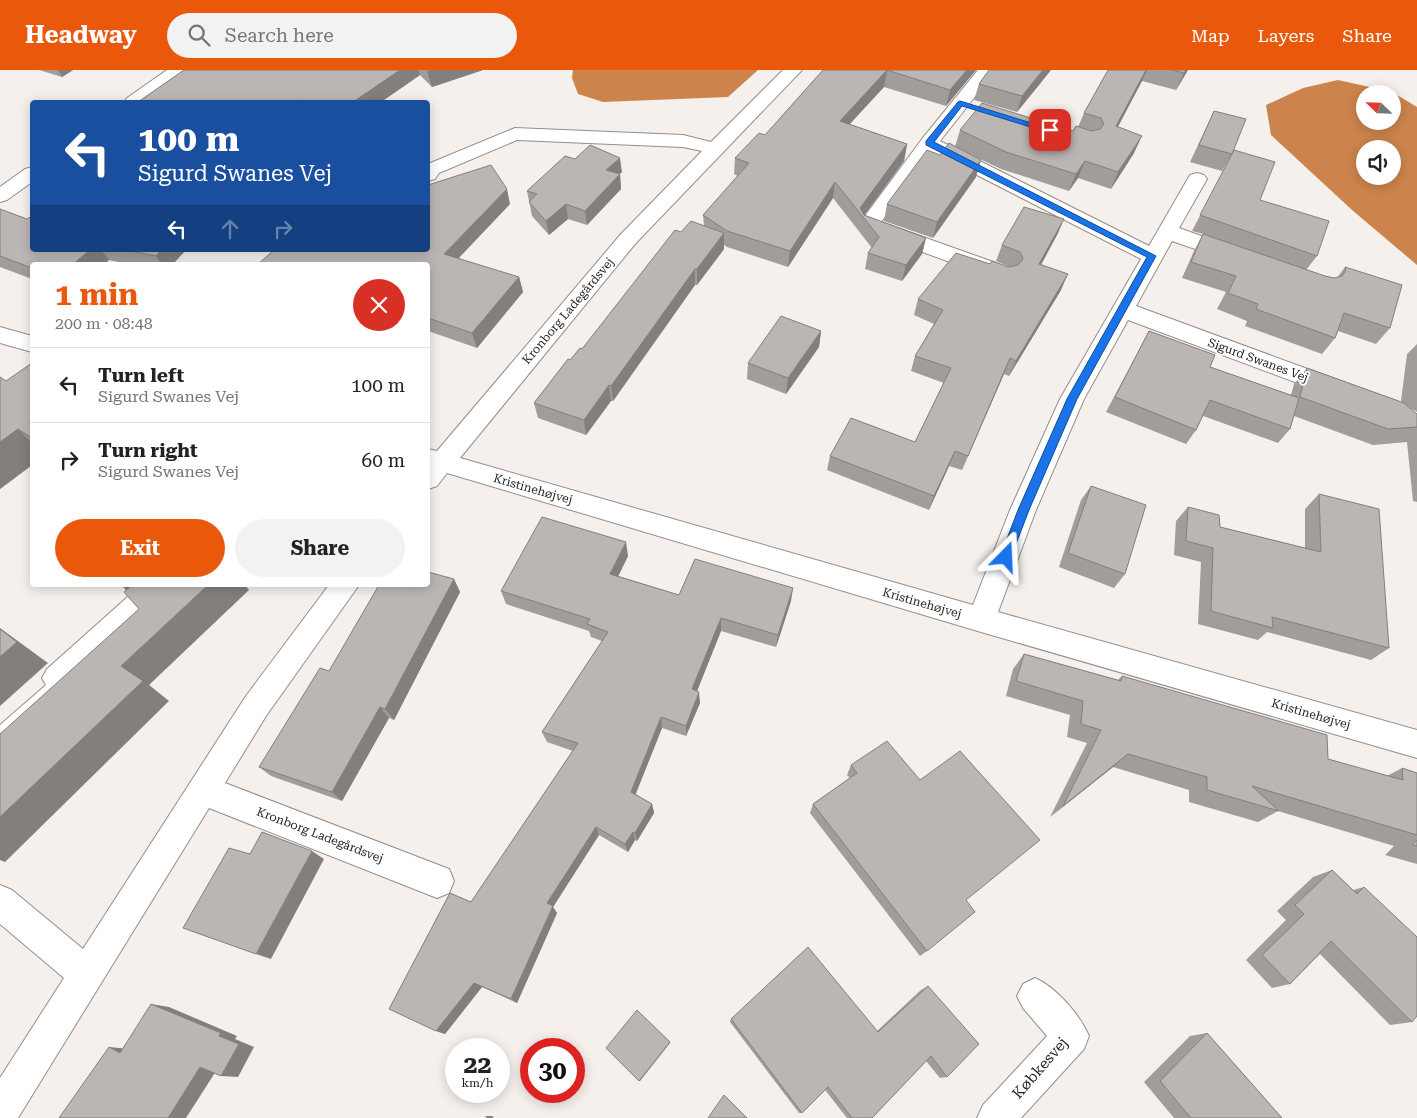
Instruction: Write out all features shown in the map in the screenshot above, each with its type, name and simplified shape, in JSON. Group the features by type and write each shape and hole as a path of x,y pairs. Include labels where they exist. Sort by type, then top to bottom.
{"street":[{"path":"136,100 179,70"},
{"name":"Kronborg Ladegårdsvej","path":"432,466 628,239 714,148 793,70"},
{"path":"988,70 969,106 929,143 869,225 1004,274"},
{"path":"430,172 432,169 515,134 684,141 714,148"},
{"path":"929,143 1152,256"},
{"path":"0,196 30,174"},
{"path":"981,620 1023,510 1072,399 1197,179"},
{"path":"1166,231 1248,260"},
{"name":"Sigurd Swanes Vej","path":"1123,310 1352,395"},
{"path":"0,335 30,343"},
{"name":"Kristinehøjvej","path":"432,466 1417,744"},
{"path":"0,745 64,687 56,678 158,587"},
{"path":"0,1112 256,706 344,587"},
{"name":"Kronborg Ladegårdsvej","path":"202,790 437,881"},
{"path":"0,902 86,974"},
{"name":"Købkesvej","path":"996,1118 1070,1036 1035,996"}],"shaded area":[{"path":"573,70 758,70 728,97 603,102 578,94 572,78"},
{"path":"1338,80 1360,85 1356,85 1356,130 1401,130 1401,97 1417,107 1417,265 1352,210 1271,135 1266,105 1303,88"}],"building":[{"path":"184,70 400,70 356,100 141,100"},
{"path":"823,70 887,70 840,121 907,144 860,208 864,215 926,238 906,265 868,253 879,237 835,182 790,251 727,231 703,215 749,163 735,158 759,133 765,135"},
{"path":"887,70 967,70 950,90"},
{"path":"989,70 1043,70 1022,96 979,84"},
{"path":"1108,70 1146,70 1116,126 1142,136 1118,172 1085,161 1076,174 1006,152 960,130 982,103 1073,131 1076,126 1092,131 1100,129 1104,124 1101,118 1084,113"},
{"path":"1172,70 1186,70 1184,73"},
{"path":"1214,111 1246,119 1232,154 1199,145"},
{"path":"949,143 981,160 937,222 887,204 927,150 940,155"},
{"path":"590,145 620,158 606,170 620,174 585,211 566,204 546,221 529,202 537,194 527,191 565,156 575,159"},
{"path":"1234,150 1275,162 1260,200 1329,221 1317,256 1200,215"},
{"path":"491,165 507,189 444,254 519,277 472,333 430,319 430,262 260,262 272,252 430,252 430,184"},
{"path":"1024,207 1064,219 1039,264 1068,274 1016,361 1010,358 968,456 955,451 934,496 830,456 851,418 915,442 951,368 915,356 943,310 918,299 956,253 990,264 992,261 1009,267 1018,265 1023,259 1020,252 1002,245"},
{"path":"0,209 27,219 30,217 30,252 88,252 76,262 30,262 30,267 0,256"},
{"path":"691,221 724,233 697,269 695,269 611,386 609,385 584,420 534,403 568,359 570,360 580,348 582,349 675,230 681,232"},
{"path":"1203,234 1325,276 1334,278 1342,276 1346,270 1345,267 1402,285 1390,328 1344,313 1335,338 1256,309 1258,304 1228,293 1236,276 1191,262"},
{"path":"136,252 159,252 156,256"},
{"path":"781,316 821,331 788,378 748,363"},
{"path":"1149,331 1215,355 1210,367 1299,398 1290,429 1210,400 1196,430 1115,397"},
{"path":"30,364 30,437 18,429 0,442 0,377 6,381"},
{"path":"1307,368 1404,403 1417,414 1417,427 1388,429 1300,397"},
{"path":"1091,486 1146,505 1125,574 1068,553"},
{"path":"1319,494 1379,509 1389,648 1272,617 1273,628 1211,611 1213,548 1186,541 1188,507 1219,515 1220,527 1321,552"},
{"path":"542,517 626,542 610,574 679,595 695,559 793,588 778,635 721,618 692,689 699,692 686,726 661,717 631,792 652,804 635,833 633,832 625,844 596,827 547,903 553,906 511,999 474,983 436,1031 389,1009 450,893 471,902 578,743 542,732 608,632 587,624 590,619 501,591"},
{"path":"430,573 454,579 385,709 380,707 332,792 259,767 320,668 329,671 378,587 430,587"},
{"path":"130,587 206,587 121,666 143,681 0,817 0,734 139,609 124,592"},
{"path":"0,629 17,642 0,657"},
{"path":"1024,654 1121,681 1122,676 1327,735 1328,759 1403,780 1402,768 1417,773 1417,835 1252,786 1279,811 1207,790 1207,777 1128,754 1063,806 1101,730 1081,724 1083,701 1016,681"},
{"path":"887,741 920,780 960,751 1040,840 966,900 975,912 927,951 813,804 857,773 851,765"},
{"path":"262,832 312,851 256,954 183,928 229,848 250,854"},
{"path":"1332,870 1357,894 1364,887 1417,937 1417,1016 1412,1022 1331,941 1290,984 1262,955 1304,914 1295,905"},
{"path":"808,947 878,1032 928,986 979,1044 947,1077 931,1056 872,1118 852,1118 828,1087 802,1113 731,1019"},
{"path":"151,1004 221,1033 219,1036 239,1044 221,1076 200,1067 168,1118 59,1118 109,1047 120,1053"},
{"path":"637,1010 670,1042 639,1081 606,1048"},
{"path":"1207,1033 1282,1118 1191,1118 1160,1081"},
{"path":"724,1095 747,1118 708,1118"}],"route":[{"path":"1006,557 1023,510 1072,399 1152,256 929,143 960,104 1050,130"}]}
